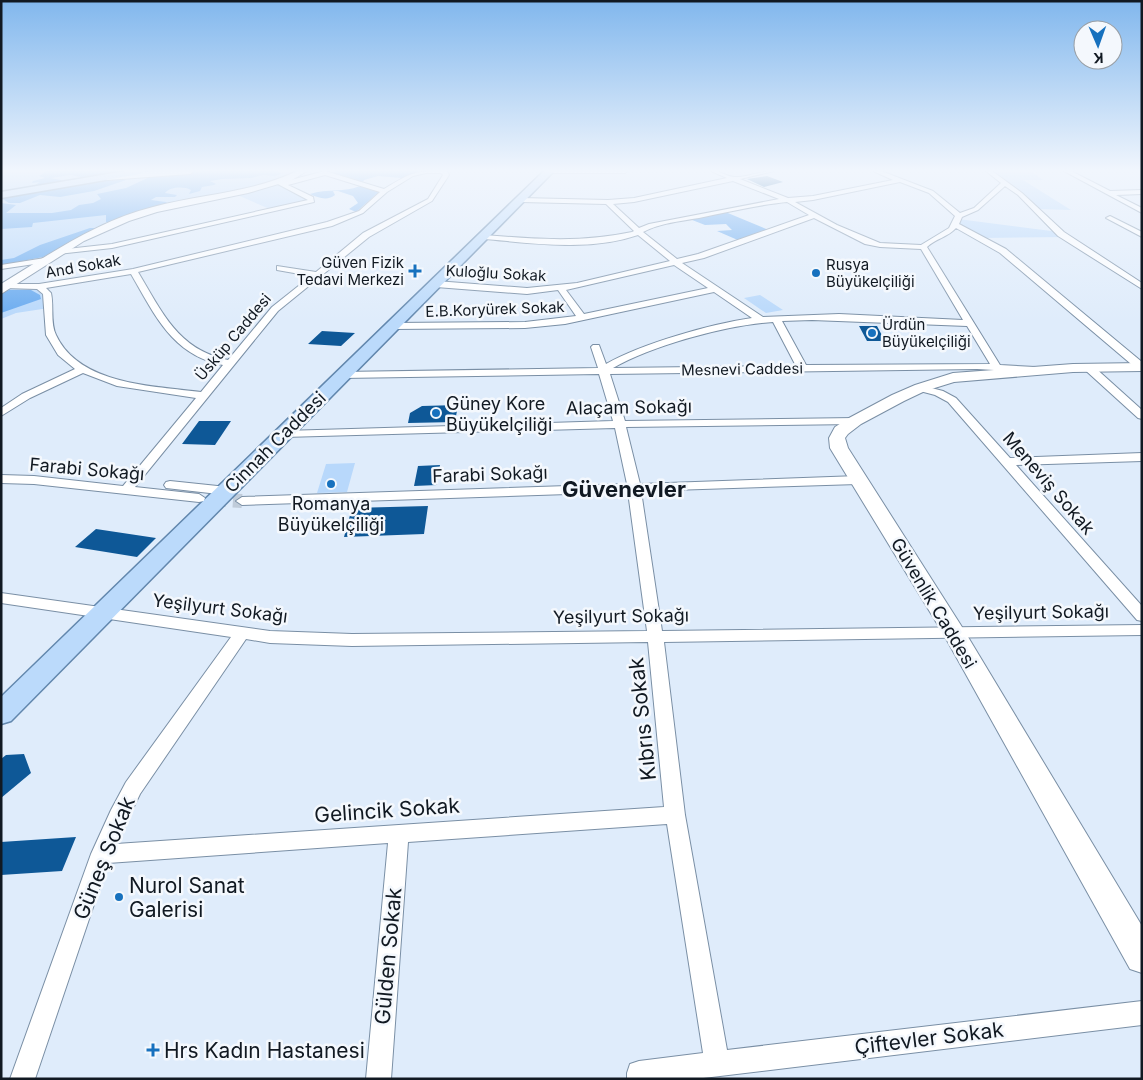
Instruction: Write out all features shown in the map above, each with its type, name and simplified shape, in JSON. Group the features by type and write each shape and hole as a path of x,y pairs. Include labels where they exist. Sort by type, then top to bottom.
{"main road":[{"path":"4,288 58,252 101,229 121,221"},
{"name":"Cinnah Caddesi","path":"1,714 103,612 234,496 284,434 500,221"},
{"path":"1088,367 1141,367"},
{"name":"Güvenlik Caddesi","path":"1088,367 1039,370 976,370 953,378 921,377 841,431 837,438 839,448 954,633 1142,958"}],"street":[{"path":"58,252 112,246 221,221"},
{"name":"And Sokak","path":"4,288 38,287 132,271 337,221"},
{"name":"Üsküp Caddesi","path":"131,485 275,309 366,235 391,221"},
{"path":"628,221 677,263 761,320"},
{"path":"484,237 570,243 606,240 639,232 649,226 671,221"},
{"name":"Kuloğlu Sokak","path":"436,284 510,290 561,289 677,263 799,221"},
{"path":"824,221 847,234 875,244 923,247 930,241 952,230 957,221"},
{"path":"1048,221 1061,234 1142,287"},
{"path":"1116,221 1142,235"},
{"path":"956,225 1003,251 1141,367"},
{"path":"923,247 999,370"},
{"path":"1,267 45,260"},
{"path":"280,268 316,274"},
{"path":"132,271 168,326 181,342 208,359 231,364"},
{"path":"38,287 48,293 51,335 58,349 82,370 132,386 204,396"},
{"path":"561,289 582,318"},
{"name":"E.B.Koryürek Sokak","path":"393,326 525,325 582,318 716,289"},
{"path":"602,371 619,360 684,338 728,326 761,320 840,318 970,323"},
{"path":"776,319 802,368"},
{"name":"Kıbrıs Sokak","path":"596,347 620,424 634,486 655,635 675,815 717,1064"},
{"path":"976,370 980,357 986,350"},
{"path":"1088,367 1142,416"},
{"name":"Mesnevi Caddesi","path":"342,375 802,368 921,377"},
{"path":"1,413 26,396 82,370"},
{"name":"Meneviş Sokak","path":"921,377 939,393 952,400 1142,616"},
{"name":"Alaçam Sokağı","path":"284,434 620,424 855,421"},
{"path":"1007,462 1142,457"},
{"name":"Farabi Sokağı","path":"1,479 131,485 234,496 858,480"},
{"name":"Farabi Sokağı","path":"131,485 199,498"},
{"name":"Yeşilyurt Sokağı","path":"1,598 270,637 352,640 1142,630"},
{"name":"Güneş Sokak","path":"22,1079 101,854 115,821 133,788 242,633"},
{"name":"Gelincik Sokak","path":"101,854 675,815"},
{"name":"Gülden Sokak","path":"378,1079 399,833"},
{"name":"Çiftevler Sokak","path":"640,1079 639,1073 1142,1013"}],"shaded area":[{"path":"1,221 125,221 45,260 1,267"},
{"path":"1,221 48,221 33,223 32,227 1,229"},
{"path":"696,221 748,221 771,231 740,241 717,231 732,230 726,224 705,225"},
{"path":"957,221 977,221 1059,232 1066,237 983,238 955,225"},
{"path":"90,228 96,228 43,257 1,265 1,260 14,258 40,245"},
{"path":"7,286 39,287 47,293 49,308 16,313 1,319 1,290"},
{"path":"9,290 31,290 40,295 41,299 1,313 1,294"},
{"path":"760,295 783,310 766,313 744,298"},
{"path":"355,463 347,492 317,493 326,464"}],"building":[{"name":"Ürdün Büyükelçiliği","path":"859,326 877,326 885,341 867,341"},
{"path":"322,331 355,333 341,346 308,344"},
{"name":"Güney Kore Büyükelçiliği","path":"458,405 455,422 408,423 410,413 422,406"},
{"path":"199,421 231,421 215,445 182,444"},
{"path":"440,465 437,485 414,486 418,466"},
{"path":"428,506 424,534 344,537 352,508"},
{"path":"96,529 156,538 137,557 75,547"},
{"path":"24,754 31,773 1,798 1,759 6,755"},
{"path":"76,837 62,871 1,875 1,842"}],"tunnel":[{"path":"212,499 242,501"}],"place":[{"name":"Güven Fizik Tedavi Merkezi","path":"415,271"},
{"name":"Rusya Büyükelçiliği","path":"816,273"},
{"name":"Ürdün Büyükelçiliği","path":"872,333"},
{"name":"Güney Kore Büyükelçiliği","path":"436,413"},
{"name":"Romanya Büyükelçiliği","path":"331,484"},
{"name":"Nurol Sanat Galerisi","path":"119,897"},
{"name":"Hrs Kadın Hastanesi","path":"153,1050"}],"district":[{"name":"Güvenevler","path":"624,489"}]}
